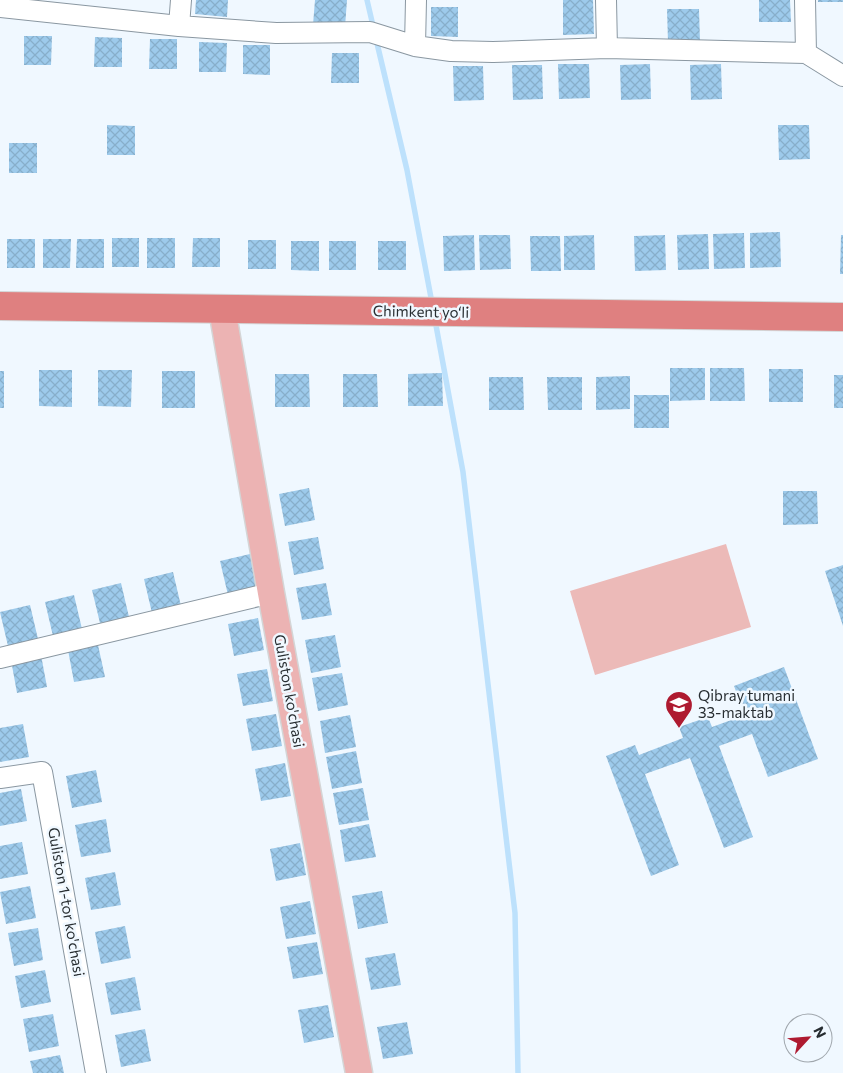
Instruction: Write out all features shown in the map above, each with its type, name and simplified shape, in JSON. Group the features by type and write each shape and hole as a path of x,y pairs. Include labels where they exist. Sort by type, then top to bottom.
{"highway":[{"name":"Chimkent yo‘li","path":"0,306 843,317"}],"main road":[{"name":"Guliston ko'chasi","path":"222,309 271,593 359,1073"}],"street":[{"path":"179,26 181,0"},
{"path":"415,46 416,0"},
{"path":"606,0 607,48"},
{"path":"805,0 806,53"},
{"path":"0,7 179,26 276,33 370,32 415,46 451,52 607,48 806,53 843,76"},
{"path":"0,658 271,593"},
{"name":"Guliston 1-tor ko'chasi","path":"0,778 42,772 96,1073"}],"shaded area":[{"path":"726,544 751,627 595,675 570,591"}],"building":[{"path":"196,0 228,0 227,17 195,14"},
{"path":"315,0 347,0 345,27 313,25"},
{"path":"563,0 593,0 594,34 563,35"},
{"path":"759,0 790,0 791,22 759,22"},
{"path":"818,0 843,0 843,2 818,2"},
{"path":"431,7 458,7 458,37 431,36"},
{"path":"667,9 699,9 700,41 668,42"},
{"path":"24,36 52,36 51,65 24,65"},
{"path":"95,37 122,38 122,67 94,67"},
{"path":"150,39 177,39 177,69 149,69"},
{"path":"199,42 227,43 226,72 199,72"},
{"path":"243,45 270,45 270,75 243,74"},
{"path":"332,53 359,53 359,83 331,83"},
{"path":"558,64 589,64 590,98 559,99"},
{"path":"650,64 651,99 621,100 620,65"},
{"path":"721,64 722,99 691,100 690,65"},
{"path":"512,65 542,65 543,99 513,100"},
{"path":"453,66 483,66 484,100 454,101"},
{"path":"107,125 135,126 135,155 107,155"},
{"path":"778,125 809,125 810,159 779,160"},
{"path":"9,143 37,143 37,173 9,173"},
{"path":"780,232 781,267 750,268 750,233"},
{"path":"744,233 745,268 714,269 713,234"},
{"path":"708,234 709,269 678,270 677,235"},
{"path":"474,235 475,270 444,271 443,236"},
{"path":"479,235 510,235 511,269 480,270"},
{"path":"594,235 595,270 564,270 564,236"},
{"path":"665,235 666,270 635,271 634,236"},
{"path":"841,235 843,235 843,274 840,274"},
{"path":"530,236 560,236 561,271 531,271"},
{"path":"112,238 139,238 139,267 112,267"},
{"path":"147,238 175,238 175,268 147,268"},
{"path":"193,238 220,238 220,267 192,267"},
{"path":"7,239 35,239 35,268 7,268"},
{"path":"43,239 71,239 70,268 43,268"},
{"path":"77,239 104,239 104,268 76,268"},
{"path":"248,240 276,240 276,269 248,269"},
{"path":"291,241 319,241 319,271 291,270"},
{"path":"329,241 356,241 356,270 329,270"},
{"path":"378,241 406,241 406,270 378,270"},
{"path":"670,368 705,368 705,400 670,401"},
{"path":"710,368 744,368 745,401 710,401"},
{"path":"769,369 803,369 803,402 769,402"},
{"path":"39,370 72,370 72,407 39,406"},
{"path":"98,370 132,370 131,407 98,406"},
{"path":"0,371 4,371 4,408 0,408"},
{"path":"162,371 195,371 195,408 162,408"},
{"path":"442,373 443,406 408,406 408,374"},
{"path":"275,374 309,374 310,407 275,407"},
{"path":"343,374 377,374 378,407 343,407"},
{"path":"834,375 843,375 843,408 834,408"},
{"path":"630,376 630,409 596,410 596,377"},
{"path":"489,377 523,377 524,410 489,410"},
{"path":"547,377 582,377 582,410 548,410"},
{"path":"634,395 669,395 669,428 634,428"},
{"path":"309,488 315,520 285,526 279,494"},
{"path":"783,491 817,491 818,524 783,525"},
{"path":"318,537 324,569 294,575 288,542"},
{"path":"250,554 258,588 228,595 220,561"},
{"path":"843,565 843,626 825,571"},
{"path":"173,572 181,606 152,613 144,579"},
{"path":"121,583 129,617 100,623 92,590"},
{"path":"326,583 332,615 302,620 296,588"},
{"path":"74,595 82,629 53,636 45,602"},
{"path":"30,605 38,639 8,646 0,612"},
{"path":"258,618 264,650 234,656 228,624"},
{"path":"335,635 341,667 311,673 305,640"},
{"path":"98,645 105,677 74,682 68,650"},
{"path":"41,655 47,687 17,693 11,660"},
{"path":"784,667 818,759 768,777 752,734 719,746 753,837 724,848 690,758 645,774 679,865 651,876 606,756 635,745 639,755 683,738 679,727 708,717 712,727 745,715 734,686"},
{"path":"267,669 273,701 243,706 237,674"},
{"path":"342,673 348,705 318,711 312,678"},
{"path":"276,714 282,746 252,751 246,719"},
{"path":"350,715 356,747 325,753 320,721"},
{"path":"23,724 29,757 0,762 0,728"},
{"path":"356,751 362,783 332,789 326,757"},
{"path":"285,763 291,796 261,801 255,769"},
{"path":"96,770 102,802 72,808 66,776"},
{"path":"363,788 369,820 339,825 333,793"},
{"path":"21,789 27,821 0,826 0,793"},
{"path":"106,819 111,852 81,857 75,825"},
{"path":"369,824 376,857 345,862 340,830"},
{"path":"22,842 28,874 0,879 0,846"},
{"path":"300,843 306,875 276,881 270,849"},
{"path":"115,872 121,905 91,910 85,878"},
{"path":"30,886 36,918 6,924 0,892"},
{"path":"382,891 388,923 358,929 352,896"},
{"path":"310,901 316,934 286,939 280,907"},
{"path":"125,926 131,958 101,964 95,932"},
{"path":"38,928 43,960 14,966 8,933"},
{"path":"317,942 323,974 293,979 287,947"},
{"path":"395,953 401,985 371,990 365,958"},
{"path":"45,970 51,1002 21,1008 15,976"},
{"path":"135,977 141,1010 111,1015 105,983"},
{"path":"328,1005 334,1037 304,1043 298,1010"},
{"path":"53,1014 59,1046 29,1052 23,1019"},
{"path":"407,1022 413,1054 383,1059 377,1027"},
{"path":"145,1029 151,1061 121,1067 115,1035"},
{"path":"60,1055 64,1073 33,1073 30,1061"}],"waterway":[{"path":"367,0 374,30"},
{"path":"376,39 407,170 432,303"},
{"path":"435,320 463,472 515,913 518,1073"}],"place":[{"name":"Qibray tumani 33-maktab","path":"679,729"}]}
